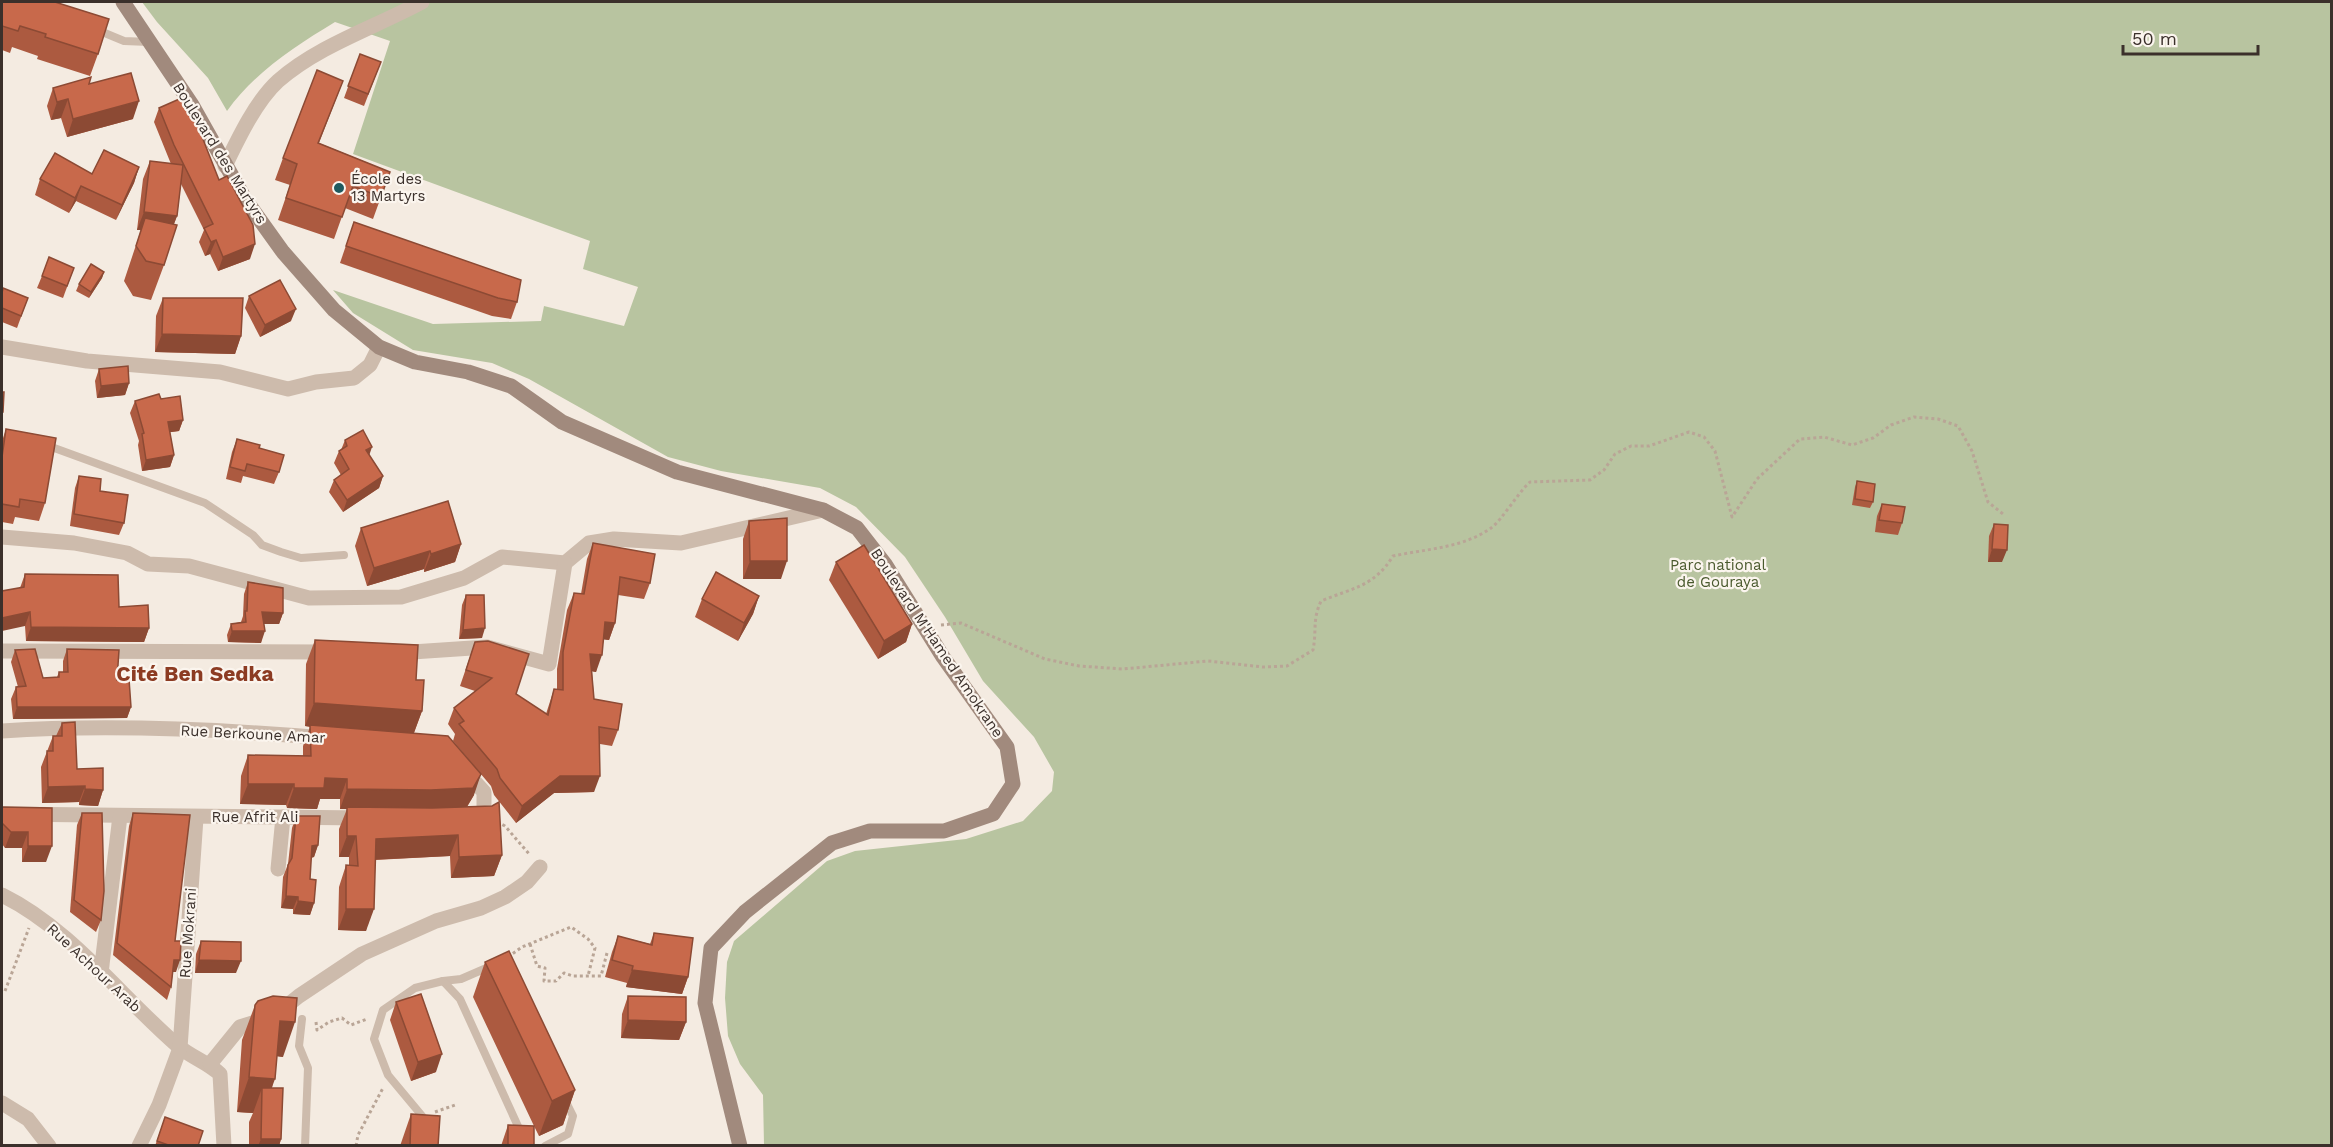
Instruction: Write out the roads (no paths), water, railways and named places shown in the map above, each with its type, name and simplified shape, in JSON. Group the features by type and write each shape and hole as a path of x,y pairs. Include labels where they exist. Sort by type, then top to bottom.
{"main road":[{"name":"Boulevard des Martyrs","path":"123,2 192,105 245,200 284,252 334,310 379,347"},
{"name":"Boulevard M'Hamed Amokrane","path":"379,347 415,362 468,372 511,386 562,422 677,472 823,510 857,528 885,564 924,628 1007,747 1013,784 993,814 944,831 870,831 832,843 745,912 711,948 705,1003 740,1146"}],"street":[{"path":"225,166 242,130 277,82 311,58 423,2"},
{"path":"2,347 87,361 220,372 288,389 316,382 354,378 370,365 379,347"},
{"path":"378,653 413,653 487,647 549,664 564,563 589,543 614,539 681,543 823,510"},
{"path":"2,537 74,543 127,553 148,564 189,566 309,598 402,597 464,578 502,557 564,563"},
{"path":"2,651 342,653"},
{"name":"Rue Berkoune Amar","path":"2,730 65,727 262,732 342,739"},
{"path":"453,756 484,792 484,817 464,818"},
{"name":"Rue Afrit Ali","path":"2,814 377,819"},
{"path":"101,973 120,816"},
{"path":"278,869 283,817"},
{"name":"Rue Mokrani","path":"139,1146 159,1105 180,1048 196,818"},
{"path":"224,1146 220,1074 210,1064 240,1027 274,1016 298,996 362,954 406,933 481,908 505,897 527,882 540,867"},
{"name":"Rue Achour Arab","path":"2,895 57,931 180,1048 210,1064"},
{"path":"2,1103 28,1119 49,1146"}],"lane":[{"path":"85,24 124,41 149,42"},
{"path":"36,442 204,503 253,536 262,545 281,552 301,558 344,555"},
{"path":"433,1129 388,1075 374,1040 383,1010 415,988 461,979 502,961"},
{"path":"443,981 460,999 527,1146"},
{"path":"302,1019 299,1046 308,1068 305,1146"},
{"path":"544,1146 568,1134 573,1116 558,1085"}],"place":[{"name":"École des 13 Martyrs","path":"339,188"}],"district":[{"name":"Cité Ben Sedka","path":"195,673"}],"park label":[{"name":"Parc national de Gouraya","path":"1718,574"}]}
